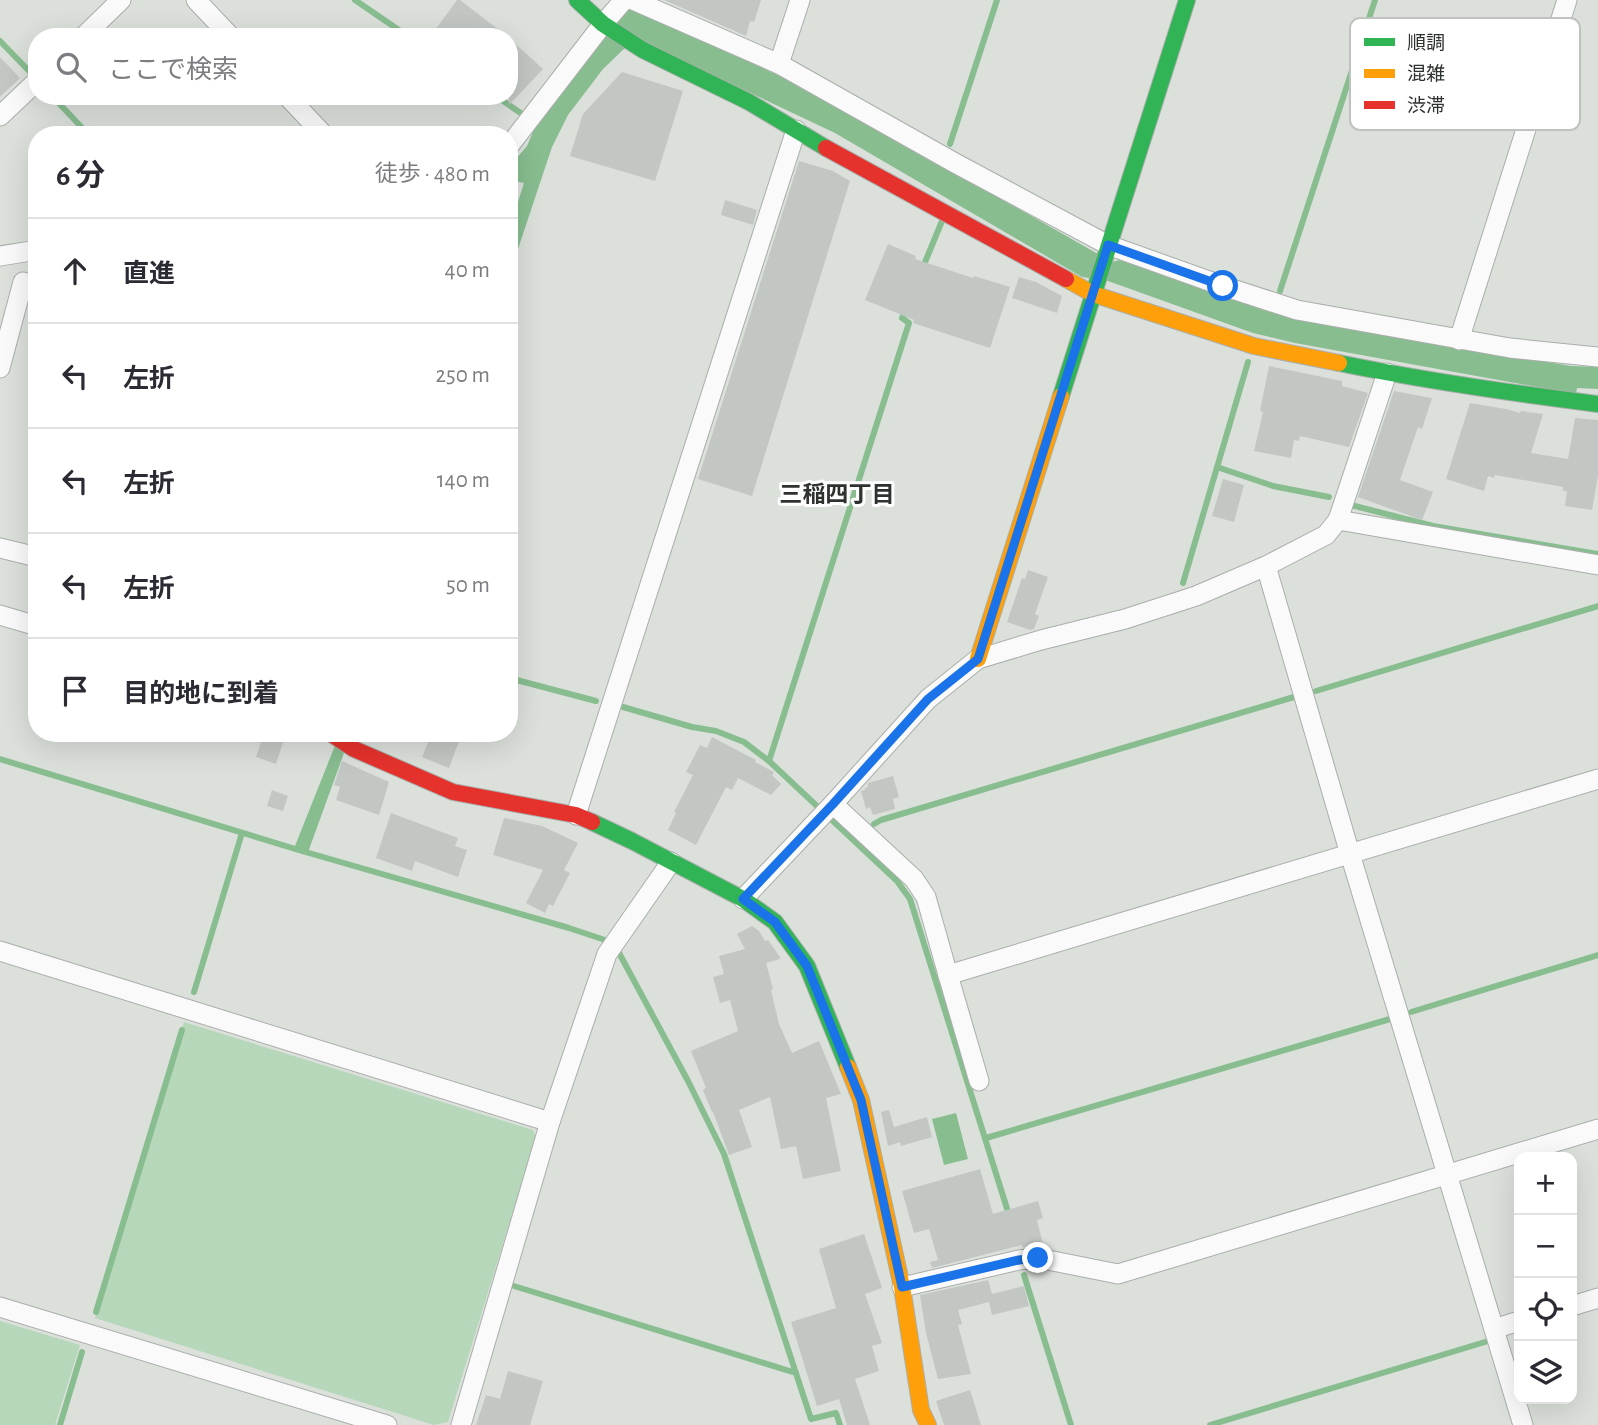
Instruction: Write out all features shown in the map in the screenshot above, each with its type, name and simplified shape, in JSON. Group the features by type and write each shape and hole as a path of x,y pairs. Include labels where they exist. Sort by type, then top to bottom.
{"street":[{"path":"92,28 121,0"},
{"path":"196,0 222,28"},
{"path":"578,0 603,24 643,50 749,102 860,168 1095,288 1254,346 1387,373 1598,404"},
{"path":"518,134 624,0"},
{"path":"633,0 779,64 1107,247 1297,310 1510,348 1598,357"},
{"path":"779,64 800,0"},
{"path":"978,659 1187,0"},
{"path":"1561,18 1567,0"},
{"path":"0,116 28,90"},
{"path":"296,105 315,126"},
{"path":"576,816 796,130"},
{"path":"1459,340 1526,130"},
{"path":"0,256 28,251"},
{"path":"0,369 23,282"},
{"path":"743,899 928,699 978,659 1041,640 1125,620 1196,596 1266,566 1326,535 1338,520 1387,373"},
{"path":"1338,520 1598,565"},
{"path":"0,548 28,555"},
{"path":"1266,566 1523,1425"},
{"path":"0,615 28,623"},
{"path":"343,742 453,792 576,816 632,841 743,899 775,922 807,966 861,1100 902,1287 921,1410 928,1425"},
{"path":"948,975 1598,779"},
{"path":"833,804 914,879 926,897 979,1081"},
{"path":"461,1425 550,1122 607,954 671,862"},
{"path":"0,951 550,1122"},
{"path":"902,1287 1038,1258 1118,1274 1598,1129"},
{"path":"1577,1304 1598,1298"},
{"path":"0,1307 387,1425"},
{"path":"1494,1329 1514,1323"}],"shaded area":[{"path":"627,5 808,89 1112,262 1120,260 1302,320 1571,366 1598,367 1598,389 1577,388 1576,394 1295,343 1253,333 1108,281 1082,277 835,133 645,43 626,47 603,69 568,115 552,147 518,249 518,202 524,183 518,182 518,156 527,146 541,113"},
{"path":"336,742 342,742 344,753 307,855 293,851"},
{"path":"184,1022 533,1130 536,1137 448,1422 434,1425 95,1318"},
{"path":"956,1113 968,1159 944,1165 932,1119"},
{"path":"0,1321 80,1345 55,1425 0,1425"}],"building":[{"path":"457,0 460,0 496,28 436,28"},
{"path":"664,0 761,0 746,36"},
{"path":"518,46 543,69 518,95"},
{"path":"0,57 20,78 0,97"},
{"path":"622,72 683,91 655,181 570,156 583,114"},
{"path":"799,161 833,171 850,181 752,496 698,479"},
{"path":"725,200 757,210 753,225 721,215"},
{"path":"888,244 916,256 915,259 1010,287 990,348 913,323 914,320 865,300"},
{"path":"1019,277 1036,282 1062,296 1057,313 1012,298"},
{"path":"1269,366 1342,381 1342,386 1368,393 1349,447 1300,436 1299,441 1294,440 1291,458 1254,451"},
{"path":"1394,391 1432,398 1422,429 1418,427 1400,480 1433,492 1422,520 1358,497"},
{"path":"1470,403 1520,413 1543,414 1531,453 1568,459 1575,418 1598,420 1598,476 1592,510 1565,506 1567,491 1563,491 1563,487 1495,475 1494,478 1488,476 1484,491 1446,479"},
{"path":"1223,479 1244,485 1234,522 1212,516"},
{"path":"1028,570 1048,577 1035,614 1039,616 1034,629 1030,630 1007,622 1022,578 1025,579"},
{"path":"712,737 774,772 772,775 781,784 771,795 738,778 732,790 726,787 696,845 668,830 693,775 686,772 700,745 707,748"},
{"path":"261,742 283,742 276,764 256,757"},
{"path":"428,742 459,742 449,768 422,757"},
{"path":"342,761 389,782 379,815 336,800 340,787 334,785"},
{"path":"893,776 899,797 893,799 895,809 873,815 870,807 866,809 861,791 868,787 868,783"},
{"path":"272,790 288,796 283,811 267,806"},
{"path":"391,813 458,838 455,846 467,850 458,877 415,861 412,871 376,858"},
{"path":"504,818 542,826 578,843 564,870 570,873 553,906 549,904 545,913 526,903 543,870 493,855"},
{"path":"752,926 765,941 768,940 780,957 766,963 779,1024 792,1053 819,1041 841,1094 826,1098 841,1171 803,1179 796,1146 781,1149 770,1097 739,1110 752,1147 729,1155 703,1090 706,1088 691,1051 738,1031 730,1000 720,1003 713,977 724,974 719,956 745,949 737,934"},
{"path":"889,1110 894,1127 927,1117 932,1137 901,1146 900,1142 888,1146 881,1112"},
{"path":"980,1169 993,1214 1038,1201 1043,1218 1037,1220 1043,1244 1022,1245 932,1268 930,1262 938,1260 929,1229 914,1233 902,1191"},
{"path":"864,1234 882,1288 865,1294 882,1343 872,1346 879,1371 855,1379 870,1425 847,1425 839,1399 817,1406 791,1322 836,1308 819,1249"},
{"path":"988,1280 992,1294 1024,1286 1029,1306 992,1315 989,1302 958,1310 962,1324 958,1325 971,1374 938,1379 920,1295"},
{"path":"508,1371 543,1381 530,1425 476,1425 486,1395 500,1399"},
{"path":"970,1390 981,1425 944,1425 936,1401"}],"waterway":[{"path":"355,0 396,28"},
{"path":"950,144 997,0"},
{"path":"1369,18 1375,0"},
{"path":"0,41 28,70"},
{"path":"1280,291 1350,77"},
{"path":"61,105 80,126"},
{"path":"509,105 525,116"},
{"path":"923,267 942,221"},
{"path":"769,761 909,323 902,318 906,310"},
{"path":"1183,583 1248,362"},
{"path":"1217,467 1273,486 1329,497"},
{"path":"1351,505 1433,526 1598,554"},
{"path":"1316,691 1598,606"},
{"path":"518,680 596,701"},
{"path":"874,824 1294,697"},
{"path":"623,707 692,727 716,731 744,742 769,761 818,807"},
{"path":"0,759 605,940"},
{"path":"832,820 897,881 910,899 1009,1215"},
{"path":"194,992 242,833"},
{"path":"618,951 724,1154 811,1419 836,1413 840,1425"},
{"path":"1411,1012 1598,955"},
{"path":"986,1138 1390,1019"},
{"path":"96,1312 182,1030"},
{"path":"1024,1275 1071,1425"},
{"path":"514,1286 796,1373"},
{"path":"1210,1425 1485,1342"},
{"path":"60,1425 82,1352"}],"traffic: fast":[{"path":"577,0 603,24 643,50 749,102 826,148"},
{"path":"1061,396 1187,0"},
{"path":"1339,363 1468,386 1598,404"},
{"path":"592,822 743,899 775,922 807,966 848,1067"}],"traffic: slow":[{"path":"1066,279 1093,294 1254,346 1339,363"},
{"path":"978,659 1061,396"},
{"path":"848,1067 861,1100 902,1287 921,1410 928,1425"}],"traffic: jam":[{"path":"826,148 1066,279"},
{"path":"344,742 453,792 576,815 592,822"}],"district":[{"name":"三稲四丁目","path":"837,495"}],"route":[{"path":"1038,1258 902,1287 861,1100 807,966 775,922 743,899 928,699 978,659 1108,245 1223,286"}]}
